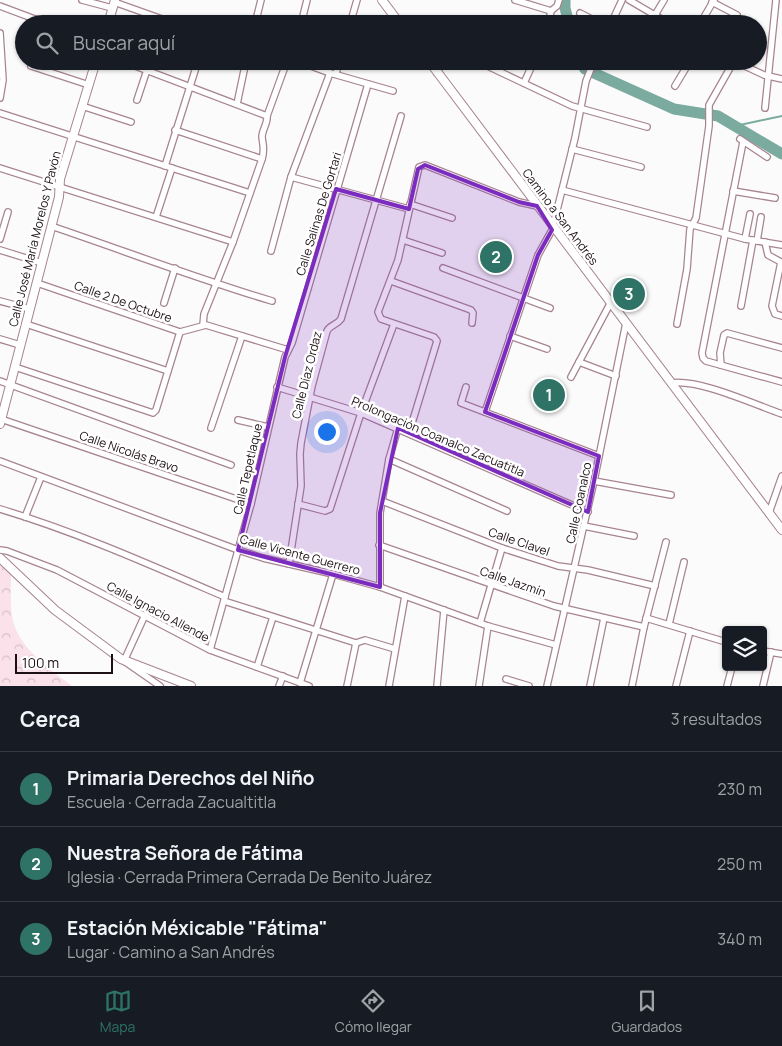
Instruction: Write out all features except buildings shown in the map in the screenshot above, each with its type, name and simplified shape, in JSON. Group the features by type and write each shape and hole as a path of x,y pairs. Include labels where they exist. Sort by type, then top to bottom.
{"street":[{"path":"82,0 114,3 149,15"},
{"path":"257,15 261,0"},
{"path":"303,15 307,0"},
{"path":"353,15 357,0"},
{"path":"382,0 393,15"},
{"path":"515,0 551,12"},
{"path":"550,15 559,0"},
{"path":"615,15 622,0"},
{"path":"629,0 655,15 664,0"},
{"path":"765,108 776,0"},
{"path":"705,15 713,1 737,15"},
{"path":"0,6 24,15"},
{"path":"580,12 585,15"},
{"path":"0,33 3,80 0,98"},
{"path":"43,70 89,85"},
{"name":"Calle José María Morelos Y Pavón","path":"1,422 59,197 60,179 93,70"},
{"path":"164,166 195,70"},
{"path":"237,104 244,70"},
{"path":"284,70 267,116 268,119 262,136 264,146 262,158 233,242 204,314 203,325 288,350"},
{"path":"324,70 393,91"},
{"path":"271,251 291,177 335,70"},
{"path":"496,70 580,108 647,127"},
{"path":"524,83 530,70"},
{"path":"485,412 538,254 551,234 590,70"},
{"path":"675,86 685,70"},
{"path":"677,324 690,229 696,218 709,123 709,106 729,70"},
{"path":"755,70 782,79"},
{"path":"137,100 146,71 267,116"},
{"name":"Camino a San Andrés","path":"438,72 782,530"},
{"name":"Calle Salinas De Gortari","path":"288,350 292,342 368,84"},
{"path":"82,106 131,122"},
{"path":"0,113 250,193"},
{"name":"Calle Díaz Ordaz","path":"290,564 302,474 300,454 310,397 327,331 341,320 375,201 402,116"},
{"path":"176,130 262,158"},
{"path":"767,157 742,141 702,353 704,360 782,382"},
{"path":"572,149 642,167"},
{"path":"409,433 437,341 434,337 381,319 378,315 403,240 418,170 421,166 425,165 519,202 538,206"},
{"path":"0,168 233,242"},
{"path":"156,217 172,168"},
{"path":"291,177 375,201 410,207 452,218"},
{"path":"562,190 755,241 782,245"},
{"path":"733,191 774,198"},
{"path":"0,238 8,212"},
{"path":"745,238 750,214"},
{"path":"741,306 761,217"},
{"path":"51,226 217,284 272,301"},
{"path":"403,240 442,253"},
{"path":"765,242 768,255 781,262 780,284 772,306 773,312 782,316"},
{"path":"0,250 42,263"},
{"path":"164,303 175,268"},
{"path":"443,268 550,308"},
{"path":"390,281 471,310 473,313 472,323"},
{"name":"Calle 2 De Octubre","path":"37,283 180,332 203,325"},
{"path":"0,301 30,309"},
{"path":"571,377 611,302"},
{"name":"Calle Coanalco","path":"547,686 588,512 626,323"},
{"path":"26,324 168,371"},
{"path":"298,504 325,511 330,509 361,413 394,324"},
{"path":"15,366 153,413 156,410 180,332"},
{"path":"721,365 720,353 724,334 726,333 782,348"},
{"path":"212,428 242,336"},
{"path":"510,336 547,349"},
{"path":"0,339 20,345"},
{"name":"Calle Tepetlaque","path":"210,650 251,504 277,387 288,350"},
{"path":"579,362 616,376"},
{"path":"0,381 231,465"},
{"path":"671,383 682,382 701,385 782,414"},
{"path":"466,386 460,403 599,456"},
{"name":"Prolongación Coanalco Zacuatitla","path":"277,387 361,413 588,512"},
{"path":"238,420 268,427"},
{"name":"Calle Nicolás Bravo","path":"1,422 251,504"},
{"path":"380,587 379,523 390,460 398,428"},
{"path":"390,460 507,511"},
{"name":"Calle Vicente Guerrero","path":"0,461 238,550 380,587 488,626 556,645"},
{"path":"25,517 41,476"},
{"path":"769,513 782,476"},
{"path":"594,481 671,495"},
{"name":"Calle Clavel","path":"382,501 502,548 558,566 588,570 655,586"},
{"path":"0,509 144,561 224,599 273,617 356,642 365,640 395,649"},
{"path":"584,526 634,536"},
{"path":"632,686 646,618 666,542"},
{"name":"Calle Jazmín","path":"379,545 491,586 564,608 644,627"},
{"path":"480,623 502,548"},
{"name":"Calle Ignacio Allende","path":"0,550 47,566 210,650 310,686"},
{"path":"0,558 55,610 160,686"},
{"path":"669,624 684,562"},
{"path":"300,683 333,574"},
{"path":"389,686 405,596"},
{"path":"437,686 444,610"},
{"path":"124,661 145,615"},
{"path":"257,667 273,617"},
{"path":"590,686 604,618"},
{"path":"646,618 722,641"},
{"path":"479,686 488,626"},
{"path":"676,686 690,631"},
{"path":"347,686 356,642"},
{"path":"767,652 782,654"},
{"path":"763,686 771,652"},
{"path":"124,661 191,686"},
{"path":"727,686 731,671"},
{"path":"279,686 283,676"},
{"path":"506,679 529,686"}],"highlighted area":[{"path":"425,165 519,202 537,206 552,230 538,255 485,412 599,456 588,512 398,428 380,513 380,587 238,550 285,357 336,189 409,209 418,169"}],"green space":[{"path":"0,565 11,575 12,616 22,641 37,658 72,686 0,686"}],"waterway":[{"path":"565,0 567,15"},
{"path":"587,70 674,109 718,116 782,154"},
{"path":"735,126 782,116"}],"place":[{"name":"Nuestra Señora de Fátima","path":"496,257"},
{"name":"Estación Méxicable \"Fátima\"","path":"629,294"},
{"name":"Primaria Derechos del Niño","path":"549,395"}]}
